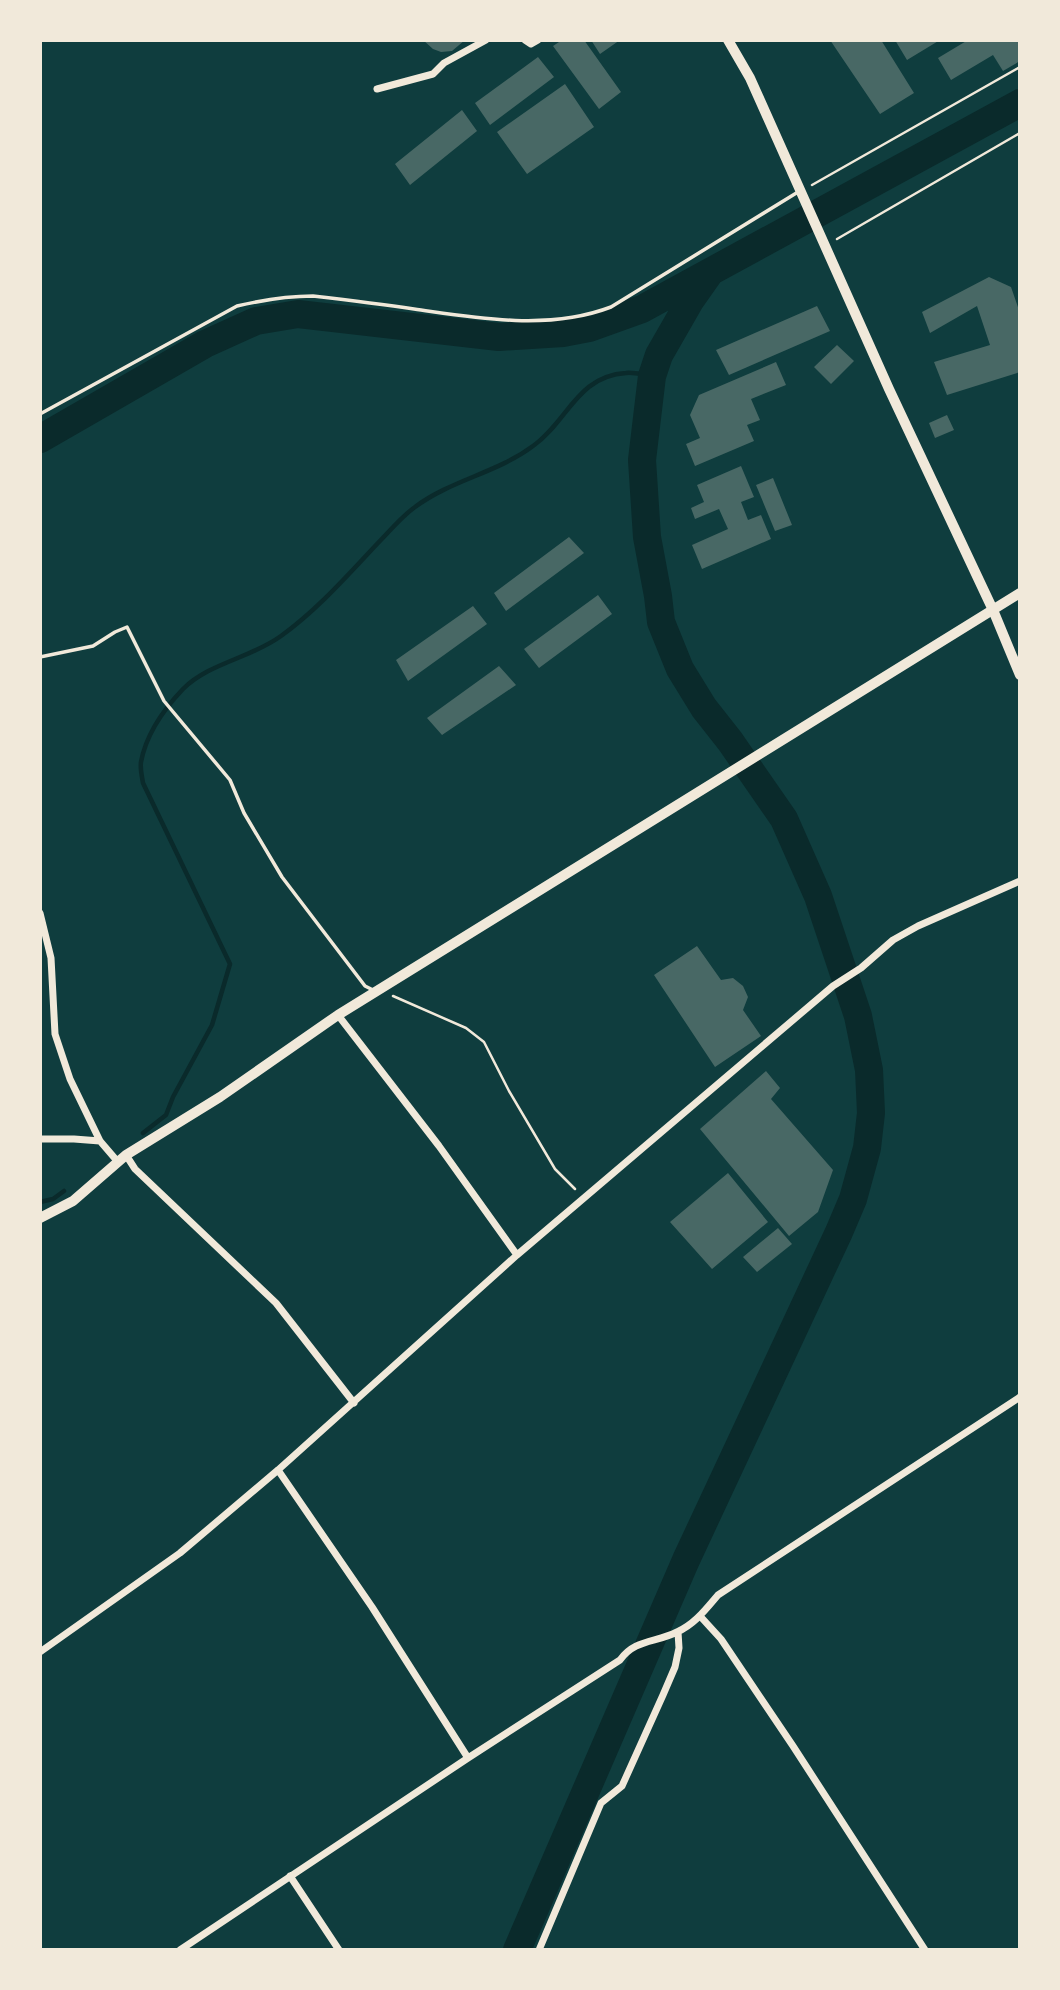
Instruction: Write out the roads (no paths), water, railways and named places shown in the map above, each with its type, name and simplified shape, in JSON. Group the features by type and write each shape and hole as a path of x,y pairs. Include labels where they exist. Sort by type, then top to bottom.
{"main road":[{"path":"40,1218 73,1201 122,1159 220,1097 338,1015 382,993 732,771 1020,593"}],"street":[{"path":"377,89 433,74 444,63 486,40"},
{"path":"525,40 531,44 538,40"},
{"path":"728,40 750,78 889,388 993,610 1020,675"},
{"path":"40,1653 180,1553 354,1403 517,1255 833,986 860,968 893,940 918,926 1020,881"},
{"path":"40,913 51,958 55,1034 70,1079 100,1141 207,1235 275,1303 354,1403"},
{"path":"338,1015 439,1146 517,1255"},
{"path":"40,1139 100,1141"},
{"path":"180,1950 620,1660 628,1648 678,1632 700,1616 718,1595 1020,1397"},
{"path":"278,1470 372,1607 468,1758"},
{"path":"700,1616 720,1639 779,1724 925,1950"},
{"path":"539,1950 600,1803 622,1786 663,1695 680,1648 678,1632"},
{"path":"290,1876 339,1950"}],"lane":[{"path":"40,414 237,306 262,300 313,296 470,317 521,321 568,319 593,314 611,307 800,191"},
{"path":"40,657 93,646 127,627 164,701 230,780 244,813 282,877 365,986 382,993"}],"waterway":[{"path":"40,439 205,344 256,321 298,314 499,337 563,333 589,328 642,309 1020,103"},
{"path":"517,1950 686,1560 839,1232 853,1199 867,1148 871,1113 869,1070 858,1016 818,896 784,819 704,708 680,669 661,622 647,537 642,460 652,376 659,355 709,274"},
{"path":"143,1133 166,1115 212,1025 230,964 143,783 143,752 151,732 169,705 193,680 269,644 294,626 331,593 415,507 533,446 545,436 574,401 596,382 626,373 652,376"},
{"path":"40,1202 53,1199 64,1191"}]}
